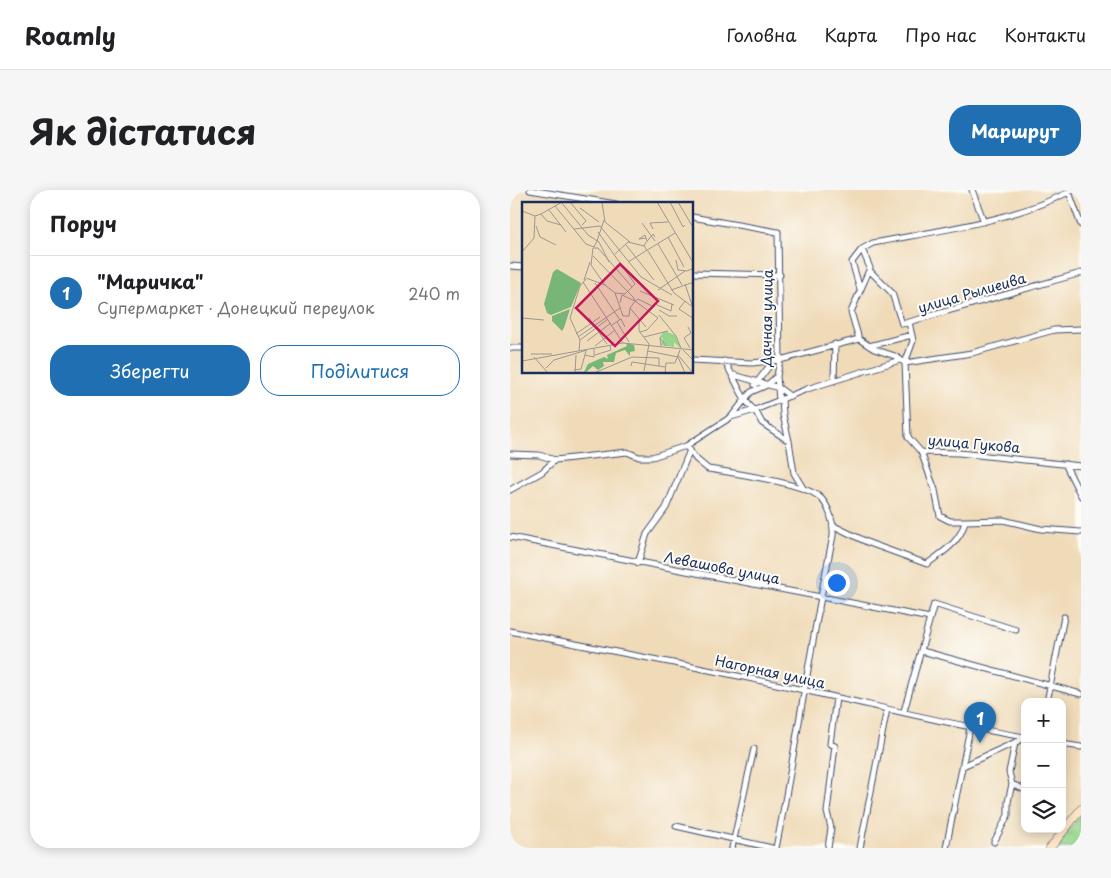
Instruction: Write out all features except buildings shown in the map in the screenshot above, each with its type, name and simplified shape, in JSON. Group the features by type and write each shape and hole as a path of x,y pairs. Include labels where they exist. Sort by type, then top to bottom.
{"main road":[{"path":"1066,827 1081,808"},
{"path":"1050,848 1061,833"}],"street":[{"path":"530,190 604,202"},
{"path":"972,190 984,222"},
{"path":"860,290 852,265 862,249 873,243 984,222 1024,210 1071,191 1081,225"},
{"name":"Дачная улица","path":"510,454 540,455 555,460 627,452 639,457 652,457 688,448 731,418 751,392 767,385 777,376 780,360 778,232 694,217"},
{"path":"862,249 869,270 892,292 902,324 909,322"},
{"path":"869,270 851,312 859,338 868,346 903,361"},
{"path":"694,273 780,275"},
{"name":"улица Рылиеива","path":"903,361 913,341 909,322 1081,273"},
{"path":"731,418 834,381 903,361 972,353 1054,330 1081,329"},
{"path":"868,346 912,335"},
{"path":"694,360 724,362 773,361 859,338"},
{"path":"834,381 836,344"},
{"path":"751,392 756,382 773,361"},
{"name":"улица Гукова","path":"903,361 908,437 921,452 959,453 1081,466"},
{"path":"724,362 734,375 744,399 755,410 762,424 789,441"},
{"path":"734,375 779,388 790,396"},
{"path":"777,376 794,473 803,488"},
{"path":"688,448 696,460 708,469 803,488 818,496 826,506 834,526 776,848"},
{"path":"638,563 648,534 666,508 688,448"},
{"path":"921,452 935,490 940,516 950,521 1003,520 1041,528 1081,532"},
{"path":"510,490 542,472 555,460"},
{"path":"1065,464 1081,496"},
{"path":"834,526 869,543 927,564 962,534 965,521"},
{"name":"Левашова улица","path":"510,537 930,618"},
{"path":"904,711 934,604 1016,630"},
{"path":"1048,698 1064,617"},
{"name":"Нагорная улица","path":"510,631 804,690 887,709 904,711 970,728 1021,737"},
{"path":"922,652 1081,694"},
{"path":"828,848 832,828 827,812 835,746 830,744 836,698"},
{"path":"860,848 887,709"},
{"path":"946,848 970,728"},
{"path":"963,766 1021,740"},
{"path":"994,842 1008,815 1008,802 1012,784 1010,772 1015,743"},
{"path":"1066,745 1081,747"},
{"path":"732,848 754,748"},
{"path":"1012,784 1021,788"},
{"path":"676,826 772,848"},
{"path":"1055,848 1062,833"}],"green space":[{"path":"1081,815 1081,848 1058,848 1063,837"}],"place":[{"name":"\"Маричка\"","path":"980,743"}]}
